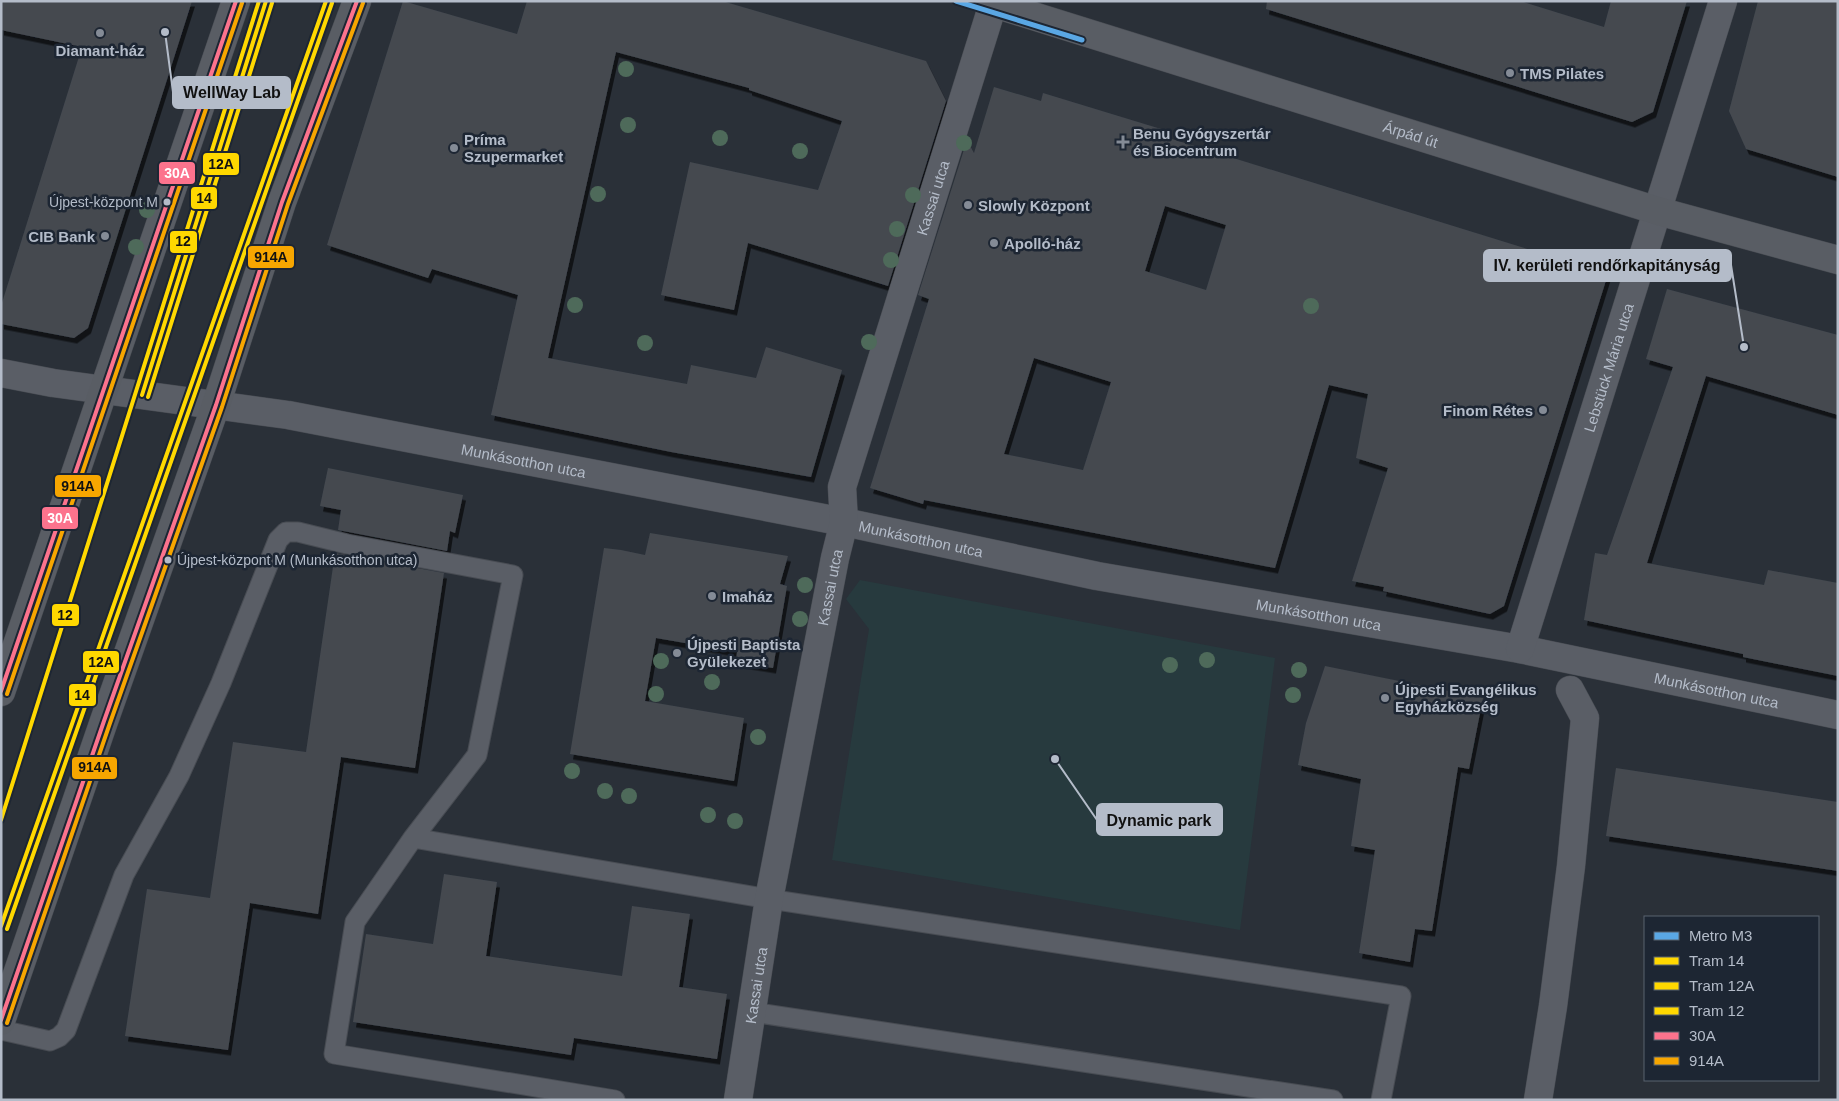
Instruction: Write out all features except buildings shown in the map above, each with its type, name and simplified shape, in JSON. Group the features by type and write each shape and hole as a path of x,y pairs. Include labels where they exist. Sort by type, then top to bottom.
{"main road":[{"path":"1,692 236,1"},
{"path":"1,1021 104,721 216,405 282,202 357,1"},
{"name":"Árpád út","path":"991,2 1658,211 1838,260"}],"street":[{"name":"Lebstück Mária utca","path":"1520,648 1723,1"},
{"name":"Kassai utca","path":"738,1100 769,899 835,558 844,522 842,487 991,2"},
{"name":"Munkásotthon utca","path":"1,373 104,390 288,416 844,522 1097,576 1520,648 1838,716"},
{"path":"1538,1100 1553,1006 1571,866 1586,718 1570,690"}],"lane":[{"path":"1,1030 50,1042 66,1030 124,874 179,776 222,683 278,540 286,532 298,532 347,544 513,576 477,755 413,838 355,922 334,1054 615,1100"},
{"path":"413,838 769,899 1400,996 1381,1100"},
{"path":"752,1012 1333,1100"}],"green space":[{"path":"860,580 1275,658 1240,930 832,860 869,629 846,599"}],"metro line":[{"name":"M3","path":"956,1 1082,40"}],"tram line":[{"name":"12","path":"1,820 259,1"},
{"name":"14","path":"142,395 266,1"},
{"name":"14","path":"1,926 326,1"},
{"name":"12A","path":"148,397 272,3"},
{"name":"12A","path":"7,929 332,3"}],"transit line":[{"name":"30A","path":"1,691 236,1"},
{"name":"30A","path":"1,1020 216,405 282,202 357,1"},
{"name":"914A","path":"7,694 242,3"},
{"name":"914A","path":"7,1023 110,723 222,407 288,204 363,3"}],"place":[{"name":"WellWay Lab","path":"165,32"},
{"name":"Diamant-ház","path":"100,33"},
{"name":"TMS Pilates","path":"1510,73"},
{"name":"Benu Gyógyszertár és Biocentrum","path":"1123,142"},
{"name":"Príma Szupermarket","path":"454,148"},
{"name":"Újpest-központ M","path":"167,202"},
{"name":"Slowly Központ","path":"968,205"},
{"name":"CIB Bank","path":"105,236"},
{"name":"Apolló-ház","path":"994,243"},
{"name":"IV. kerületi rendőrkapitányság","path":"1744,347"},
{"name":"Finom Rétes","path":"1543,410"},
{"name":"Újpest-központ M (Munkásotthon utca)","path":"168,560"},
{"name":"Imaház","path":"712,596"},
{"name":"Újpesti Baptista Gyülekezet","path":"677,653"},
{"name":"Újpesti Evangélikus Egyházközség","path":"1385,698"},
{"name":"Dynamic park","path":"1055,759"}]}
